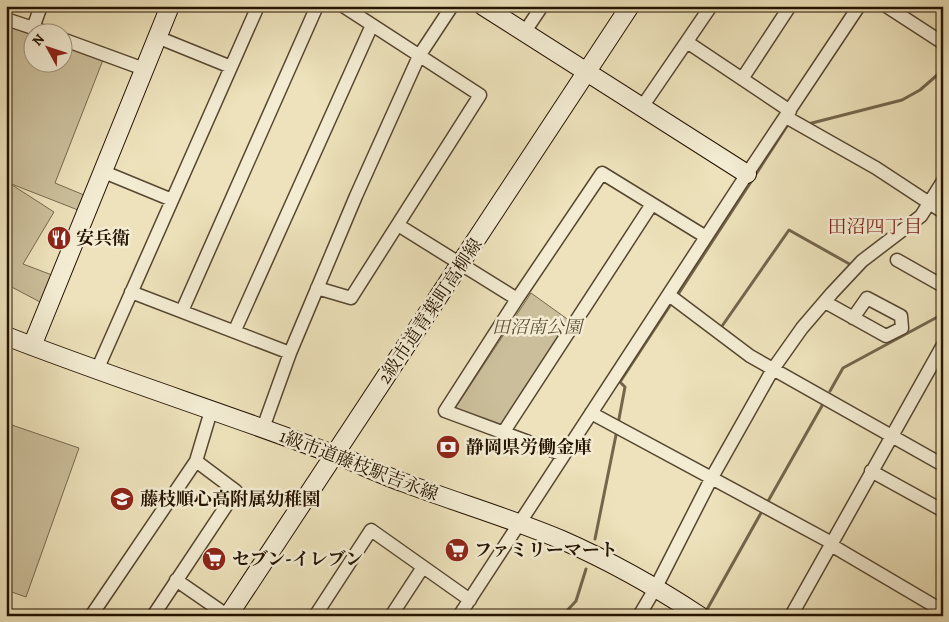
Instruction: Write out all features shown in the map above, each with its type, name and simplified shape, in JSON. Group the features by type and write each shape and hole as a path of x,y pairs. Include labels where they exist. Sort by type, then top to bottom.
{"street":[{"path":"40,22 41,6"},
{"path":"32,346 170,6"},
{"path":"97,370 258,6"},
{"path":"182,311 318,6"},
{"path":"318,288 351,298 480,95 343,6"},
{"path":"263,428 290,353 356,196 419,56 452,6"},
{"path":"484,6 747,174"},
{"path":"524,33 542,6"},
{"name":"2級市道青葉町高柳線","path":"228,616 630,6"},
{"path":"642,107 712,6"},
{"path":"742,79 790,6"},
{"path":"459,616 591,413 673,298 706,237 747,174 790,116 859,6"},
{"path":"886,6 943,43"},
{"path":"6,19 22,24"},
{"path":"235,330 372,25"},
{"path":"157,37 231,67"},
{"path":"688,42 742,79 790,116 876,168 943,212"},
{"path":"72,43 144,69"},
{"path":"104,172 172,200"},
{"path":"564,455 445,411 517,299 602,173 706,237"},
{"path":"639,616 656,587 711,479 773,369 802,328 862,261 920,216 930,204 943,181"},
{"path":"503,433 652,204"},
{"path":"398,225 517,299"},
{"path":"897,260 943,286"},
{"path":"131,292 235,330 290,353"},
{"path":"673,298 750,356 943,465"},
{"path":"825,302 853,318"},
{"name":"1級市道藤枝駅吉永線","path":"6,336 335,454 401,482 518,523 600,558 656,587 700,615"},
{"path":"791,616 943,345"},
{"path":"91,616 196,461 211,410"},
{"path":"591,413 831,544 943,611"},
{"path":"153,616 236,491 196,461"},
{"path":"872,471 940,509"},
{"path":"315,616 371,530 470,600"},
{"path":"391,616 423,567"},
{"path":"176,580 228,616"}],"green space":[{"path":"6,25 22,31 22,72 72,72 72,48 103,60 55,183 84,195 78,210 9,183 54,212 23,264 52,275 40,302 6,284"},
{"name":"田沼南公園","path":"531,293 570,321 499,427 458,413 456,407"},
{"path":"6,423 79,448 26,597 6,590"}],"waterway":[{"path":"806,122 808,124 902,100 920,90 943,70"},
{"path":"677,296 789,123"},
{"path":"720,329 789,230 853,266"},
{"path":"618,424 625,387 620,382 673,301"},
{"path":"830,391 843,368 943,314"},
{"path":"767,503 823,404"},
{"path":"595,539 617,430"},
{"path":"705,613 761,513"},
{"path":"562,616 576,601 586,569"}],"place":[{"name":"安兵衛","path":"59,238"},
{"name":"静岡県労働金庫","path":"448,447"},
{"name":"藤枝順心高附属幼稚園","path":"122,499"},
{"name":"ファミリーマート","path":"457,550"},
{"name":"セブン-イレブン","path":"214,559"}],"district":[{"name":"田沼四丁目","path":"875,226"}]}
